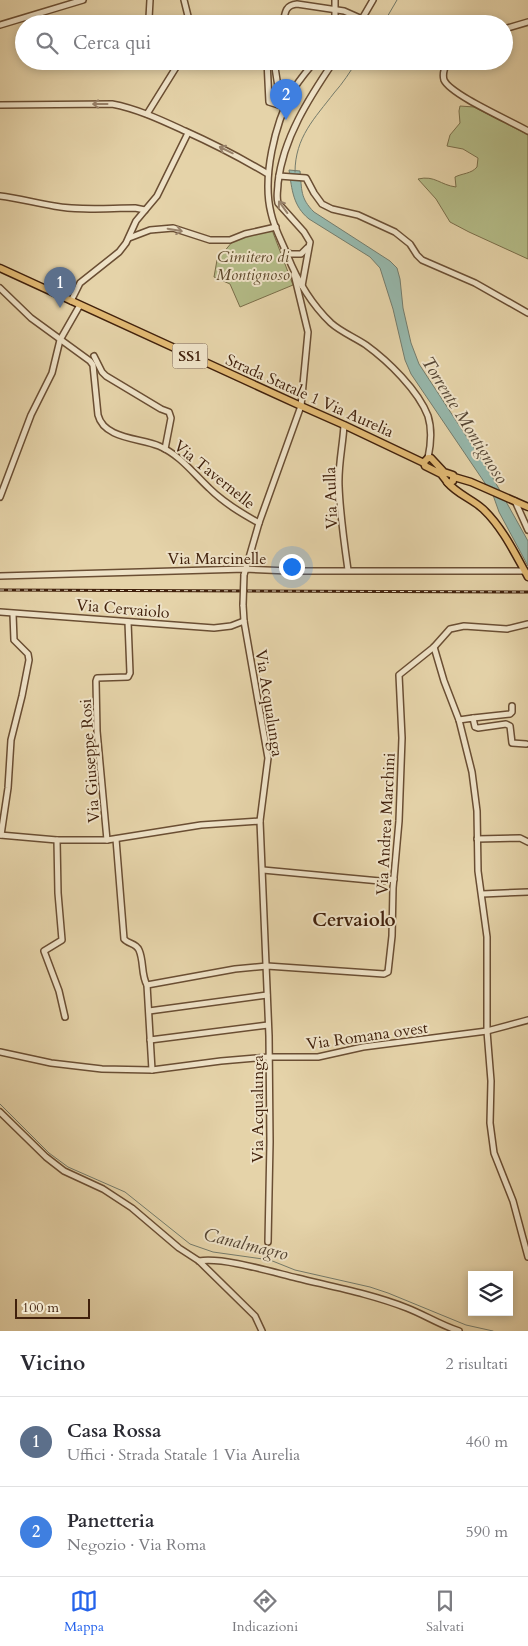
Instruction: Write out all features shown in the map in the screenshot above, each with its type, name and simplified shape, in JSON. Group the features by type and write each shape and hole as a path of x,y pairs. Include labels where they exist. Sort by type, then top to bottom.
{"main road":[{"name":"Strada Statale 1 Via Aurelia","path":"0,268 301,406 417,458 428,461 425,466 430,467 451,481 457,491 486,511 502,531 526,574"},
{"path":"451,481 463,479 528,507"}],"street":[{"path":"34,15 84,0"},
{"path":"149,15 150,0"},
{"path":"184,0 188,15"},
{"path":"335,0 335,15"},
{"path":"364,15 373,0"},
{"path":"285,15 287,7 298,2 344,11 350,15"},
{"path":"0,25 15,21"},
{"path":"513,26 528,22"},
{"path":"147,114 174,70"},
{"path":"267,70 269,102 285,106"},
{"path":"275,70 279,93 285,106"},
{"path":"308,70 297,84 285,106 273,148 268,174 269,201 276,227 293,270 302,286 332,324 379,355 416,397 428,416 430,430 428,461"},
{"path":"302,286 309,246 308,237 278,202 277,198 287,146 298,118 328,70"},
{"path":"445,70 443,74 449,86 463,96 528,131"},
{"path":"268,86 277,85"},
{"path":"0,105 112,104 128,107 237,155 268,174"},
{"path":"71,301 80,283 119,252 129,238 136,221 157,196 188,133"},
{"path":"282,176 303,177 309,180 317,197 327,206 358,216 395,232 410,244 417,256 422,260 475,283 528,313"},
{"path":"0,196 24,198 54,206 73,208 136,208 145,210"},
{"path":"129,238 150,230 173,228 210,240 230,240 245,234 276,227"},
{"path":"286,252 301,254 309,246"},
{"name":"Via Acqualunga","path":"268,1242 269,1057 260,821 268,758 244,621 243,605 244,572 301,406 308,332 293,270"},
{"name":"Via Tavernelle","path":"0,288 31,318 85,356 93,365 99,421 104,427 116,433 165,449 182,461 209,489 232,508 259,524"},
{"path":"0,497 31,416 52,374 60,340 80,305"},
{"path":"94,356 106,376 169,412 171,418 165,449"},
{"name":"Via Aulla","path":"344,425 338,486 348,570"},
{"path":"513,500 528,530"},
{"name":"Via Marcinelle","path":"0,576 348,570 526,574"},
{"name":"Via Cervaiolo","path":"0,612 214,628 231,626 244,621"},
{"path":"13,614 14,640 28,654 29,660 11,740 8,788 1,835 57,840 107,840 201,825 260,821"},
{"name":"Via Giuseppe Rosi","path":"107,840 97,731 96,680 97,678 128,677 130,673 128,622"},
{"path":"528,624 507,629 457,626 444,634 434,647 444,681 459,720 472,772 477,811 478,871 487,937 487,1031 491,1081 490,1123 494,1154 513,1201 528,1257"},
{"name":"Via Andrea Marchini","path":"147,985 235,969 267,966 384,974 388,972 399,821 401,764 399,674 434,647"},
{"path":"459,720 510,714 512,706"},
{"path":"472,718 475,727 478,728 506,724 510,726 512,743 526,744"},
{"path":"478,839 520,838 528,842"},
{"path":"116,839 124,938 127,943 135,945 140,951 144,978 147,985 152,1070"},
{"path":"57,840 58,893 62,940 44,951 59,991 65,1017"},
{"path":"263,870 371,880 394,879"},
{"path":"482,894 528,892"},
{"path":"149,1011 267,995"},
{"name":"Via Romana ovest","path":"0,1052 51,1063 102,1069 152,1070 269,1057 318,1057 363,1047 487,1031 528,1020"},
{"path":"150,1040 268,1026"},
{"path":"0,1112 46,1157 64,1170 103,1189 132,1208 179,1248 200,1261 255,1316 262,1331"},
{"path":"200,1261 208,1260 260,1269 375,1296 459,1331"}],"green space":[{"path":"460,106 474,107 528,135 528,259 450,222 436,199 418,179 429,178 456,187 455,177 470,172 477,167 478,158 463,149 447,146 450,135 460,123"},
{"name":"Cimitero di Montignoso","path":"272,230 293,285 240,307 230,284 214,277 217,260 233,241 248,234"}],"water":[{"path":"289,170 300,171 304,198 314,212 390,261 397,268 411,343 419,364 489,471 528,541 528,566 499,512 493,495 411,374 405,360 393,309 380,268 370,257 304,214 296,203"}],"waterway":[{"name":"Torrente Montignoso","path":"388,15 397,0"},
{"name":"Torrente Montignoso","path":"295,172 298,148 302,138 351,70"},
{"name":"Canalmagro","path":"0,1104 49,1153 68,1167 125,1192 190,1244 213,1252 270,1260 295,1270 370,1287 466,1325 493,1331"}],"railway":[{"path":"0,590 528,592"}],"place":[{"name":"Panetteria","path":"286,120"},
{"name":"Casa Rossa","path":"60,308"}],"district":[{"name":"Cervaiolo","path":"354,919"}]}
